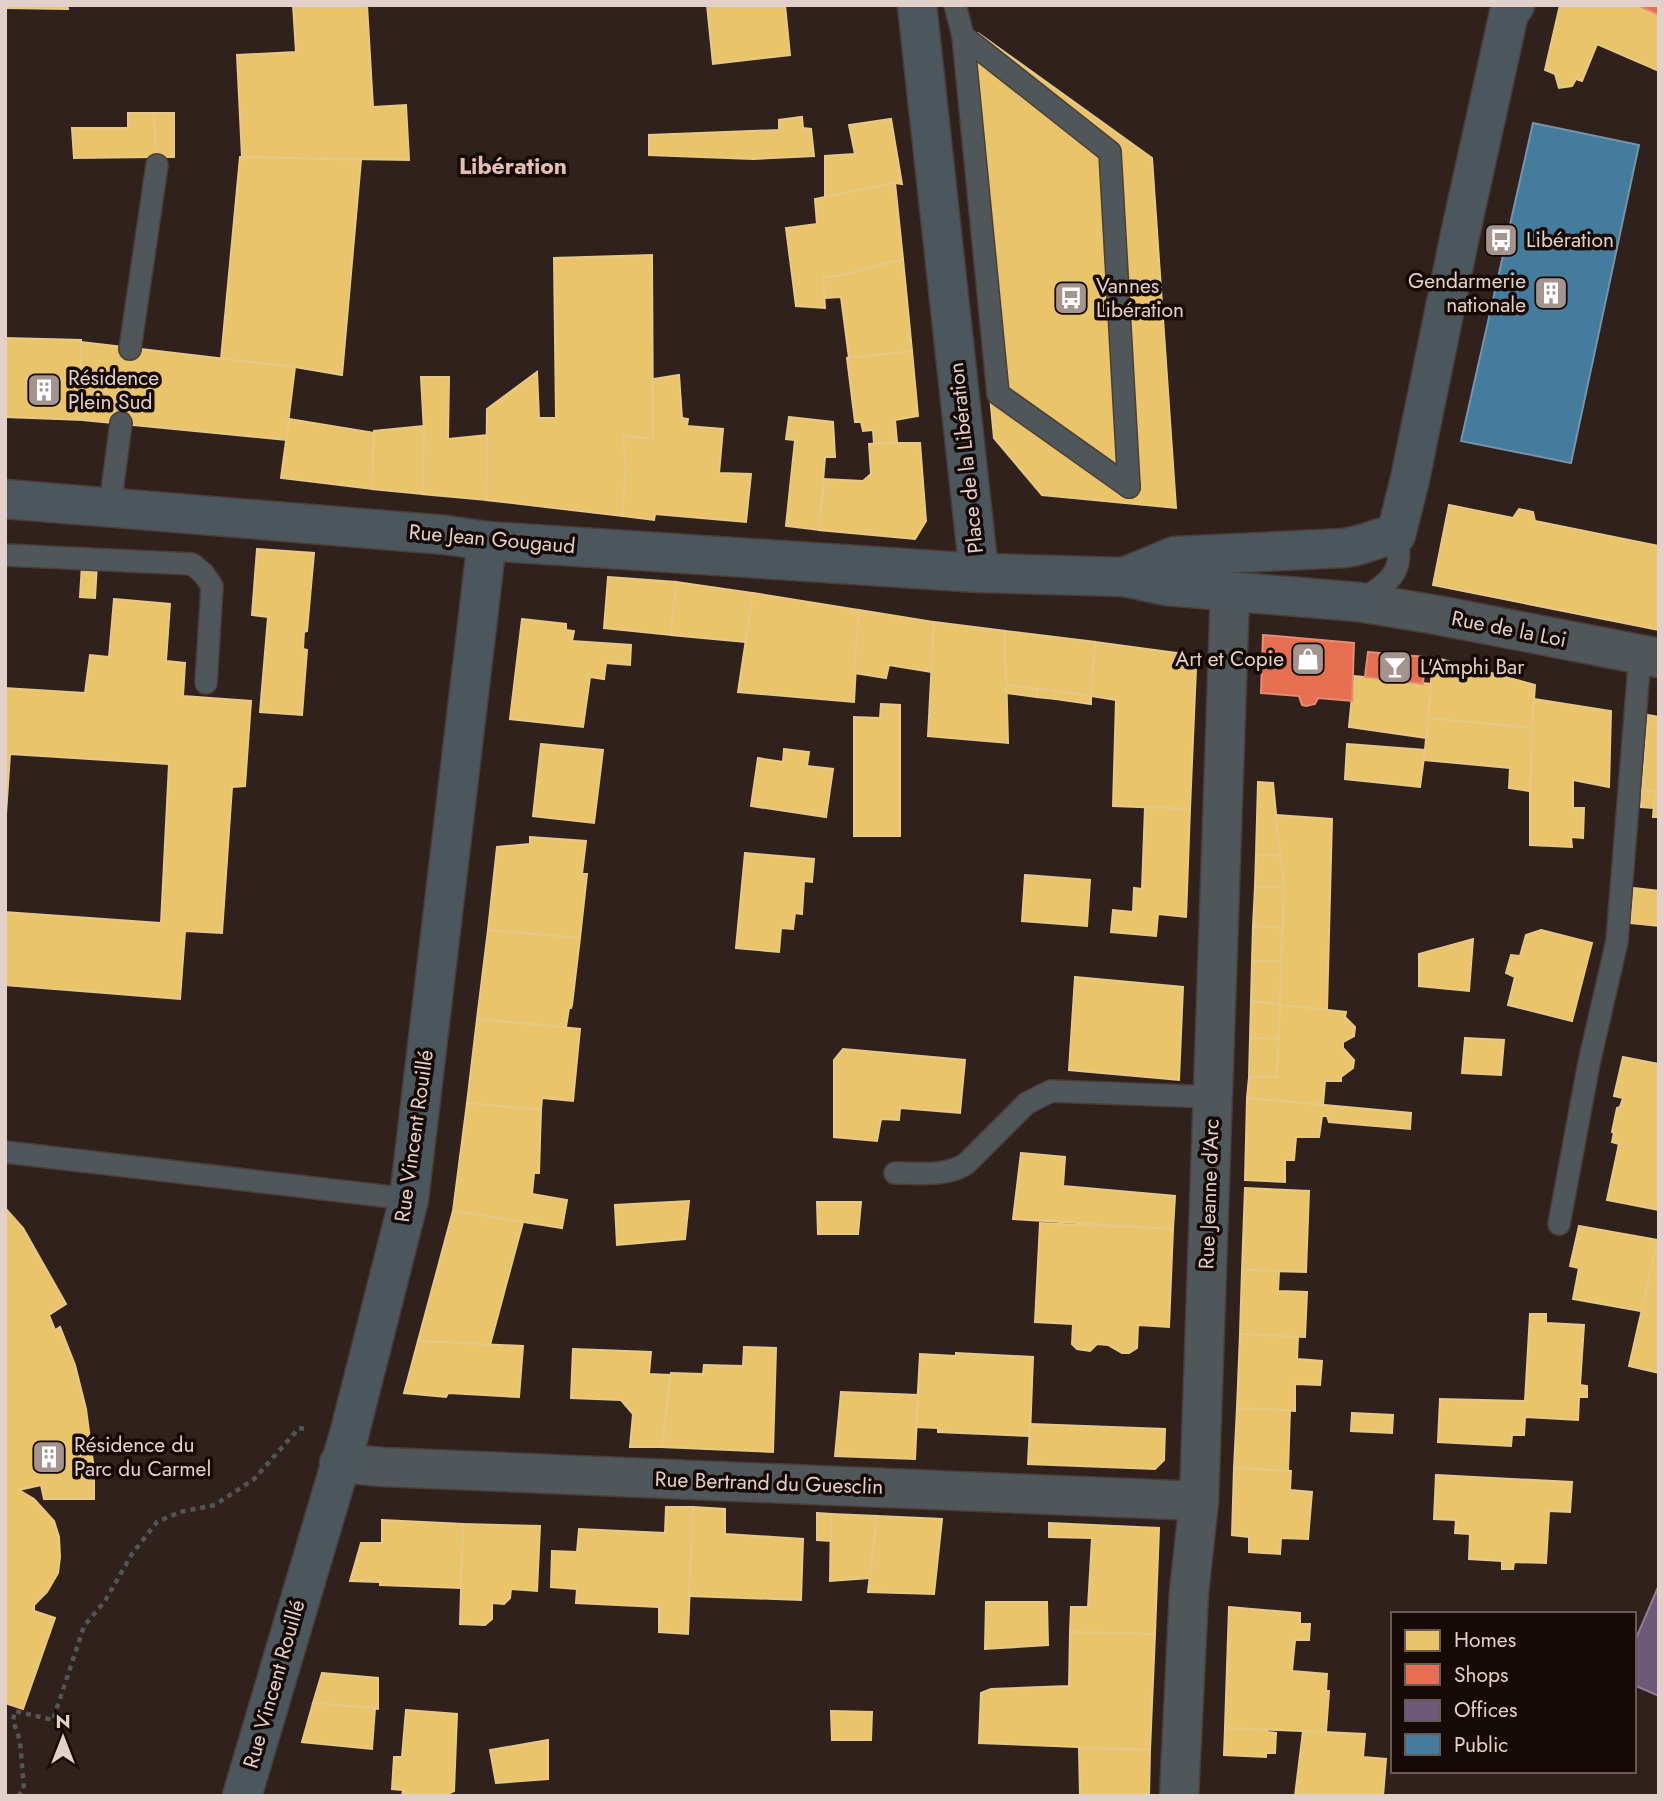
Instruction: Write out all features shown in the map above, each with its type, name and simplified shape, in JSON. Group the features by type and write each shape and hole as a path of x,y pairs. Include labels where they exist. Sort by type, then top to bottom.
{"main road":[{"name":"Place de la Libération","path":"917,5 979,573 1124,578 1166,586 1358,602"},
{"path":"1124,578 1175,555 1344,548 1363,546 1379,537 1396,535 1509,8"},
{"name":"Rue Jean Gougaud","path":"5,499 446,535 487,541 979,573"},
{"name":"Rue Vincent Rouillé","path":"242,1796 344,1449 409,1199 487,541"}],"street":[{"name":"Rue Jeanne d'Arc","path":"1179,1796 1189,1592 1199,1501 1230,592"},
{"name":"Rue de la Loi","path":"1358,602 1649,656"},
{"name":"Rue Bertrand du Guesclin","path":"344,1449 396,1468 1199,1501"}],"lane":[{"path":"955,5 963,36 998,394 1129,487 1110,152 963,36"},
{"path":"130,349 158,165"},
{"path":"110,506 121,423"},
{"path":"1358,602 1381,587 1397,571 1401,553 1396,535"},
{"path":"5,555 192,564 212,586 206,683"},
{"path":"1559,1224 1588,1063 1617,941 1649,656"},
{"path":"895,1173 956,1171 1027,1102 1051,1091 1212,1097"},
{"path":"5,1152 409,1199"}],"path":[{"path":"18,1796 24,1789 20,1741 13,1720 15,1711 53,1720 84,1626 105,1601 132,1554 158,1522 180,1512 215,1505 244,1486 254,1479 299,1428 344,1449"}],"building: Homes":[{"path":"5,5 67,5 68,9 5,8"},
{"path":"293,5 367,5 373,107 406,105 409,160 242,157 237,55 296,52"},
{"path":"707,5 785,5 790,55 713,64"},
{"path":"1560,5 1637,5 1659,15 1659,71 1597,44 1582,81 1576,79 1572,86 1559,88 1555,74 1545,70"},
{"name":"Vannes Libération","path":"978,33 1152,158 1176,508 1042,495 994,438 956,35"},
{"path":"128,113 154,113 156,157 74,158 72,128 128,128"},
{"path":"154,113 174,113 174,157 156,157"},
{"path":"802,117 803,128 811,129 814,156 753,159 649,155 649,135 779,130 779,120"},
{"path":"891,119 902,184 895,183 825,197 825,156 855,154 849,125"},
{"path":"240,157 361,160 342,375 221,359"},
{"path":"895,183 903,259 839,276 823,277 825,308 796,306 786,228 817,224 815,199"},
{"path":"652,255 653,439 623,436 626,468 622,516 486,500 487,409 537,372 539,418 556,418 554,258"},
{"path":"903,259 912,351 849,358 841,297 825,298 823,277 839,276"},
{"name":"Résidence Plein Sud","path":"5,338 81,340 83,420 5,417"},
{"path":"81,342 295,367 286,440 83,420"},
{"path":"912,351 918,416 895,420 897,442 874,444 873,430 863,431 861,422 855,422 847,358"},
{"path":"679,375 682,418 688,419 687,426 723,429 719,473 751,474 746,522 655,514 654,520 622,516 626,468 623,436 653,439 653,379"},
{"path":"421,377 449,377 448,439 487,435 486,500 422,494 424,432"},
{"path":"789,417 833,422 835,457 825,457 819,530 786,526 795,440 786,439"},
{"path":"289,419 375,433 372,489 281,478"},
{"path":"423,426 422,494 372,489 374,431"},
{"path":"920,443 926,521 915,539 819,530 824,479 863,481 871,474 869,444"},
{"path":"1449,505 1513,518 1519,509 1533,512 1535,521 1659,546 1659,630 1433,585"},
{"path":"257,549 314,553 307,631 304,632 303,649 307,650 302,715 260,712 268,617 252,615"},
{"path":"82,564 97,564 95,598 80,597"},
{"path":"608,577 676,582 671,635 604,628"},
{"path":"676,582 753,593 745,642 671,635"},
{"path":"753,593 859,610 854,702 738,692"},
{"path":"114,599 170,604 166,661 185,663 183,696 251,701 245,786 232,787 222,933 185,931 180,999 5,985 5,912 161,923 169,764 10,754 5,829 5,688 85,693 90,655 109,657"},
{"path":"859,610 934,622 932,672 889,665 886,678 854,673"},
{"path":"522,619 566,624 566,630 574,631 572,641 631,645 630,665 606,663 604,679 590,677 583,727 510,719"},
{"path":"934,622 1005,631 1008,743 928,736"},
{"path":"1005,631 1095,642 1091,696 1006,685"},
{"path":"1095,642 1184,654 1196,668 1190,809 1113,806 1116,700 1091,696"},
{"path":"1433,657 1535,685 1532,728 1428,718"},
{"path":"1354,676 1431,684 1427,738 1349,727"},
{"path":"1006,685 1037,689 1037,697 1007,693"},
{"path":"1037,689 1056,691 1055,699 1037,697"},
{"path":"1056,691 1091,696 1091,704 1055,699"},
{"path":"1534,699 1611,711 1609,787 1573,780 1573,808 1584,808 1583,838 1571,837 1572,847 1530,845"},
{"path":"881,704 900,705 900,836 854,836 854,717 880,718"},
{"path":"1648,715 1659,717 1659,817 1653,817 1655,792 1642,790"},
{"path":"1428,718 1532,728 1530,791 1509,788 1510,768 1424,760"},
{"path":"541,744 603,750 594,823 533,816"},
{"path":"1347,744 1425,750 1420,787 1345,779"},
{"path":"784,749 809,752 807,766 833,769 826,817 751,806 758,758 783,762"},
{"path":"1258,782 1273,783 1280,855 1256,855"},
{"path":"1642,790 1655,792 1653,808 1641,807"},
{"path":"1145,807 1190,809 1186,917 1158,914 1156,936 1111,932 1113,910 1133,912 1134,888 1142,889"},
{"path":"1276,815 1332,819 1327,1010 1280,1005 1284,887"},
{"path":"530,837 586,841 582,874 587,874 580,938 488,930 497,847 530,844"},
{"path":"745,853 814,859 812,882 804,881 802,914 795,913 793,929 781,928 779,952 736,948"},
{"path":"1256,855 1280,855 1284,887 1255,887"},
{"path":"1025,875 1090,880 1087,926 1022,921"},
{"path":"1255,887 1284,887 1282,928 1253,926"},
{"path":"1634,888 1659,891 1659,926 1631,923"},
{"path":"1253,926 1282,928 1281,961 1252,961"},
{"path":"488,930 580,938 572,1005 569,1008 566,1027 477,1019"},
{"path":"1541,930 1592,943 1572,1021 1508,1005 1515,977 1506,973 1511,955 1520,956 1526,935"},
{"path":"1473,939 1469,991 1419,986 1419,954"},
{"path":"1252,961 1281,961 1280,1004 1251,1001"},
{"path":"1075,977 1183,987 1179,1080 1069,1070"},
{"path":"1251,1001 1280,1004 1278,1039 1250,1038"},
{"path":"1280,1005 1346,1012 1345,1017 1355,1027 1354,1036 1343,1042 1343,1048 1354,1060 1353,1068 1341,1077 1341,1081 1325,1081 1323,1105 1247,1098 1249,1077 1277,1077"},
{"path":"477,1019 580,1029 573,1101 542,1098 541,1110 467,1103"},
{"path":"1250,1038 1278,1039 1277,1077 1249,1077"},
{"path":"1465,1038 1504,1040 1501,1075 1462,1073"},
{"path":"843,1049 965,1060 960,1113 900,1108 899,1120 881,1119 877,1141 834,1137 834,1060"},
{"path":"1623,1057 1659,1064 1659,1210 1607,1200 1619,1144 1612,1142 1612,1132 1617,1108 1623,1098 1614,1096"},
{"path":"1247,1098 1411,1113 1410,1129 1329,1122 1327,1116 1322,1116 1319,1137 1296,1137 1294,1160 1285,1160 1285,1182 1245,1180"},
{"path":"467,1103 541,1110 539,1173 534,1173 532,1194 567,1200 562,1228 453,1211"},
{"path":"1021,1153 1065,1157 1063,1186 1175,1196 1173,1229 1013,1219"},
{"path":"1245,1188 1309,1191 1306,1272 1242,1270"},
{"path":"689,1201 685,1239 617,1245 615,1205"},
{"path":"817,1202 861,1202 858,1234 818,1234"},
{"name":"Résidence du Parc du Carmel","path":"5,1208 23,1228 66,1304 49,1315 55,1330 60,1327 75,1365 86,1409 94,1470 94,1499 44,1499 41,1485 19,1490 34,1499 54,1521 59,1537 60,1557 58,1573 47,1592 34,1605 34,1611 55,1618 23,1709 5,1703"},
{"path":"453,1211 523,1222 490,1345 418,1341"},
{"path":"1040,1223 1173,1229 1169,1327 1138,1325 1137,1348 1129,1353 1122,1353 1108,1345 1097,1344 1090,1351 1077,1349 1072,1344 1073,1324 1035,1322"},
{"path":"1579,1226 1658,1240 1641,1311 1573,1299 1579,1268 1570,1266"},
{"path":"1659,1235 1659,1373 1629,1366"},
{"path":"1242,1270 1279,1271 1278,1291 1307,1292 1305,1337 1240,1334"},
{"path":"1530,1314 1546,1314 1546,1323 1584,1325 1580,1385 1587,1386 1587,1397 1579,1397 1578,1420 1525,1417 1524,1435 1512,1435 1511,1446 1438,1442 1440,1399 1525,1401"},
{"path":"1240,1334 1298,1337 1297,1359 1322,1361 1320,1385 1295,1384 1295,1411 1237,1408"},
{"path":"418,1341 523,1346 519,1397 448,1393 446,1397 404,1393"},
{"path":"744,1347 776,1348 773,1452 662,1447 671,1373 703,1374 704,1365 743,1366"},
{"path":"573,1349 651,1352 649,1374 670,1375 662,1447 630,1447 633,1414 621,1400 571,1398"},
{"path":"956,1353 1033,1357 1030,1436 938,1432 938,1428 916,1427 920,1354 956,1356"},
{"path":"841,1392 918,1395 915,1459 835,1456"},
{"path":"1237,1408 1290,1410 1288,1471 1234,1468"},
{"path":"1352,1413 1393,1415 1392,1433 1351,1431"},
{"path":"1030,1424 1165,1429 1164,1460 1155,1469 1028,1464"},
{"path":"1234,1468 1291,1471 1290,1490 1312,1492 1308,1539 1281,1538 1280,1554 1249,1552 1249,1537 1232,1535"},
{"path":"1436,1475 1572,1482 1570,1512 1549,1511 1546,1563 1514,1562 1513,1569 1502,1569 1502,1561 1469,1559 1470,1534 1455,1533 1456,1520 1434,1519"},
{"path":"666,1507 693,1507 688,1634 659,1632 659,1607 576,1603 577,1589 551,1587 552,1551 577,1552 579,1529 665,1533"},
{"path":"693,1507 725,1509 725,1534 803,1539 801,1600 689,1596"},
{"path":"817,1513 831,1514 831,1541 817,1540"},
{"path":"831,1514 877,1516 870,1578 830,1581"},
{"path":"877,1516 942,1519 934,1594 868,1592"},
{"path":"382,1520 463,1524 461,1588 380,1585 380,1582 350,1581 361,1543 382,1543"},
{"path":"1049,1523 1159,1528 1155,1634 1070,1632 1071,1607 1088,1607 1092,1538 1049,1537"},
{"path":"463,1524 540,1526 537,1591 511,1589 510,1598 504,1604 492,1603 492,1619 485,1625 460,1624"},
{"path":"986,1602 1047,1602 1048,1645 985,1649"},
{"path":"1229,1607 1300,1613 1300,1624 1310,1624 1309,1640 1295,1640 1292,1671 1327,1674 1326,1691 1329,1691 1326,1732 1225,1728"},
{"path":"1070,1632 1155,1634 1150,1750 979,1743 981,1693 991,1689 1069,1686"},
{"path":"322,1673 378,1678 378,1709 313,1703"},
{"path":"313,1703 375,1708 372,1749 302,1742"},
{"path":"406,1710 457,1714 454,1791 443,1796 402,1796 403,1790 392,1789 394,1757 402,1757"},
{"path":"831,1711 872,1712 871,1740 832,1740"},
{"path":"1225,1728 1267,1730 1276,1733 1275,1753 1266,1753 1266,1757 1224,1755"},
{"path":"1303,1731 1365,1734 1363,1757 1386,1759 1383,1796 1295,1796"},
{"path":"548,1740 548,1779 496,1783 490,1750"},
{"path":"1079,1748 1150,1750 1149,1796 1080,1796"}],"building: Shops":[{"path":"1637,5 1659,5 1659,15"},
{"name":"Art et Copie","path":"1263,635 1354,643 1352,701 1318,698 1315,704 1306,706 1302,705 1299,696 1261,693"},
{"name":"L'Amphi Bar","path":"1368,652 1425,657 1423,684 1365,677"}],"building: Offices":[{"path":"1659,1585 1659,1696 1636,1686 1636,1638"}],"building: Public":[{"name":"Gendarmerie nationale","path":"1533,123 1639,145 1571,463 1461,441"}],"place":[{"name":"Libération","path":"1501,240"},
{"name":"Gendarmerie nationale","path":"1551,293"},
{"name":"Vannes Libération","path":"1071,298"},
{"name":"Résidence Plein Sud","path":"44,390"},
{"name":"Art et Copie","path":"1308,659"},
{"name":"L'Amphi Bar","path":"1395,667"},
{"name":"Résidence du Parc du Carmel","path":"49,1457"}],"district":[{"name":"Libération","path":"513,166"}]}
